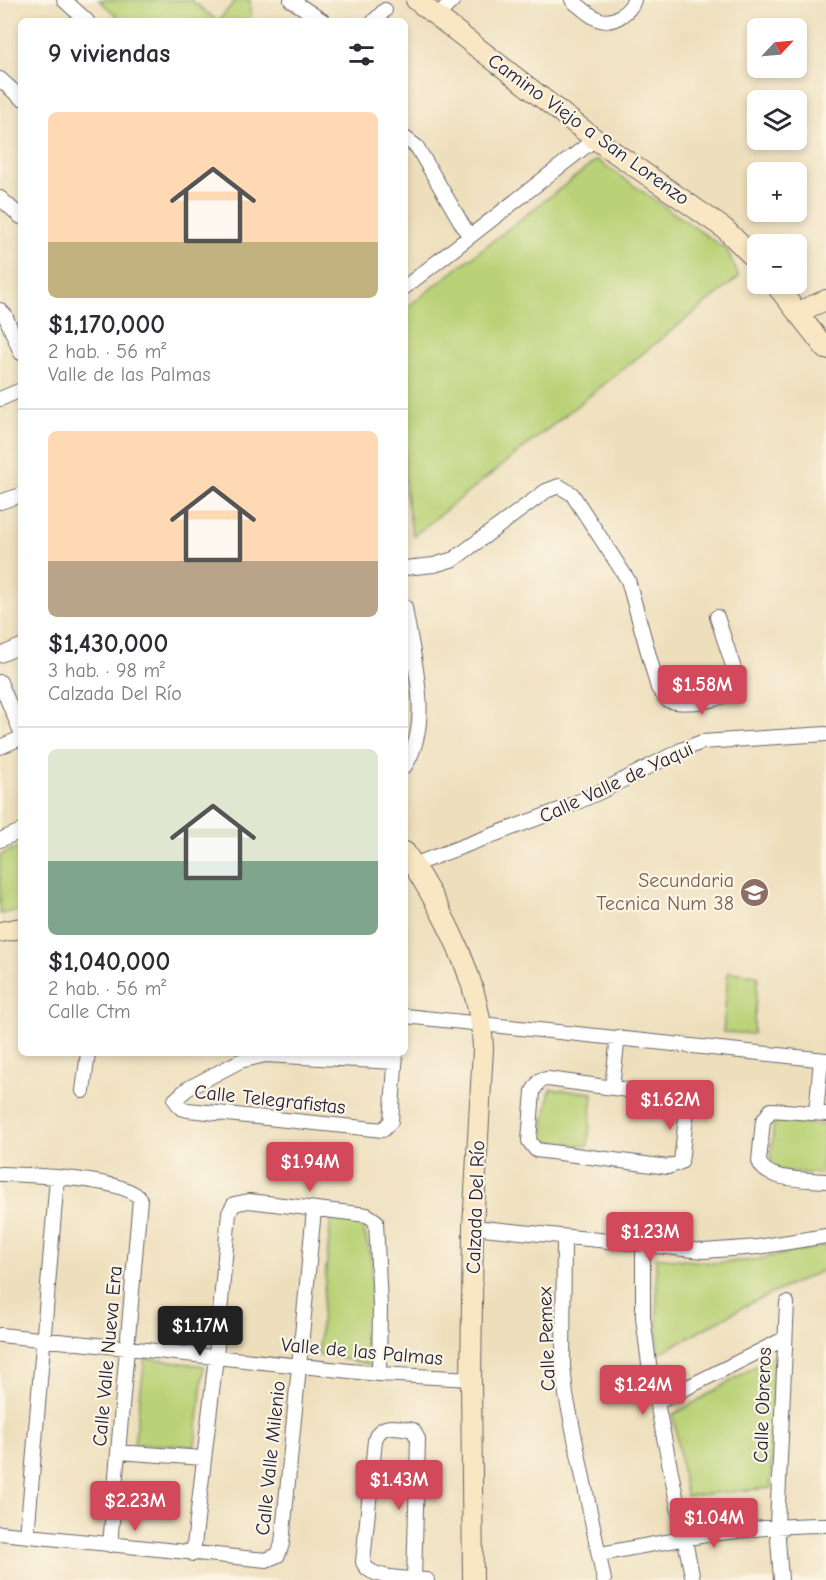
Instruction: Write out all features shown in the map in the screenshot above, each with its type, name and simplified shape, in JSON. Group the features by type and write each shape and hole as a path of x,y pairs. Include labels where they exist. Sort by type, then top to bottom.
{"street":[{"path":"64,0 84,18"},
{"path":"291,0 318,18"},
{"name":"Camino Viejo a San Lorenzo","path":"416,0 595,139 725,229 747,251"},
{"path":"437,16 453,0"},
{"path":"572,0 604,22 617,18 634,0"},
{"path":"377,18 385,10"},
{"path":"0,79 18,95"},
{"path":"408,281 595,139"},
{"path":"408,140 417,147 469,236"},
{"path":"0,198 18,214"},
{"path":"783,294 798,312 819,326 826,349"},
{"path":"798,312 826,300"},
{"path":"0,310 5,315 18,346"},
{"path":"0,399 18,391"},
{"path":"408,568 434,565 454,559 546,491 559,486 572,494 628,580 658,688 667,700 683,702 707,699 726,694 735,686 734,669 717,617"},
{"path":"0,502 18,496"},
{"path":"408,645 410,670 421,721 414,752 408,761"},
{"path":"0,655 18,647"},
{"path":"0,682 18,725"},
{"name":"Calle Valle de Yaqui","path":"409,858 562,809 681,750 702,742 826,734"},
{"path":"0,747 18,739"},
{"path":"0,840 18,832"},
{"name":"Calzada Del Río","path":"409,858 436,903 453,941 482,1023 483,1048 473,1227 471,1379 473,1580"},
{"path":"0,932 18,929"},
{"path":"408,1016 823,1060 821,1113 778,1109 767,1114 763,1121 759,1161 761,1168 770,1174 826,1181"},
{"path":"612,1086 618,1037"},
{"path":"83,1090 88,1056"},
{"name":"Calle Telegrafistas","path":"261,1056 252,1057 187,1089 175,1100 181,1108 188,1110 382,1130 391,1121 396,1057 357,1056"},
{"path":"540,1080 612,1086 669,1094 684,1101 687,1109 681,1162 668,1167 543,1152 532,1147 529,1141 533,1090 540,1080"},
{"path":"0,1174 57,1178 27,1536"},
{"name":"Calle Valle Nueva Era","path":"57,1178 127,1188 137,1194 141,1206 110,1545"},
{"path":"0,1533 193,1554 216,1357 229,1213 238,1202 249,1201 367,1215 376,1221 378,1227 379,1374"},
{"name":"Calle Valle Milenio","path":"193,1554 266,1560 278,1555 282,1544 314,1210"},
{"path":"473,1227 643,1247 704,1251 733,1250 826,1236"},
{"name":"Calle Pemex","path":"564,1238 563,1366 566,1395 604,1580"},
{"path":"643,1247 643,1317 656,1403 693,1580"},
{"name":"Calle Obreros","path":"781,1580 777,1525 787,1303"},
{"name":"Valle de las Palmas","path":"0,1335 379,1374 471,1379"},
{"path":"656,1403 784,1339"},
{"path":"387,1427 413,1430 417,1439 420,1579 374,1576 365,1569 363,1562 375,1440 379,1431 387,1427"},
{"path":"118,1452 203,1458"},
{"path":"600,1554 684,1538 777,1525 826,1525"}],"green space":[{"path":"99,0 191,0 214,18 119,18"},
{"path":"236,0 250,0 251,18 221,18"},
{"path":"597,160 727,250 739,277 413,536 408,507 408,307"},
{"path":"18,847 18,911 0,914 0,855"},
{"path":"728,972 758,975 753,1034 723,1032"},
{"path":"550,1089 593,1093 588,1146 542,1141"},
{"path":"774,1121 825,1125 821,1174 770,1170"},
{"path":"331,1218 362,1222 372,1263 372,1365 318,1354"},
{"path":"826,1245 826,1269 749,1304 658,1354 656,1257 714,1263 754,1260"},
{"path":"774,1355 771,1488 686,1496 673,1415"},
{"path":"145,1358 204,1366 195,1446 134,1444"}],"place":[{"name":"Secundaria Tecnica Num 38","path":"755,892"}]}
